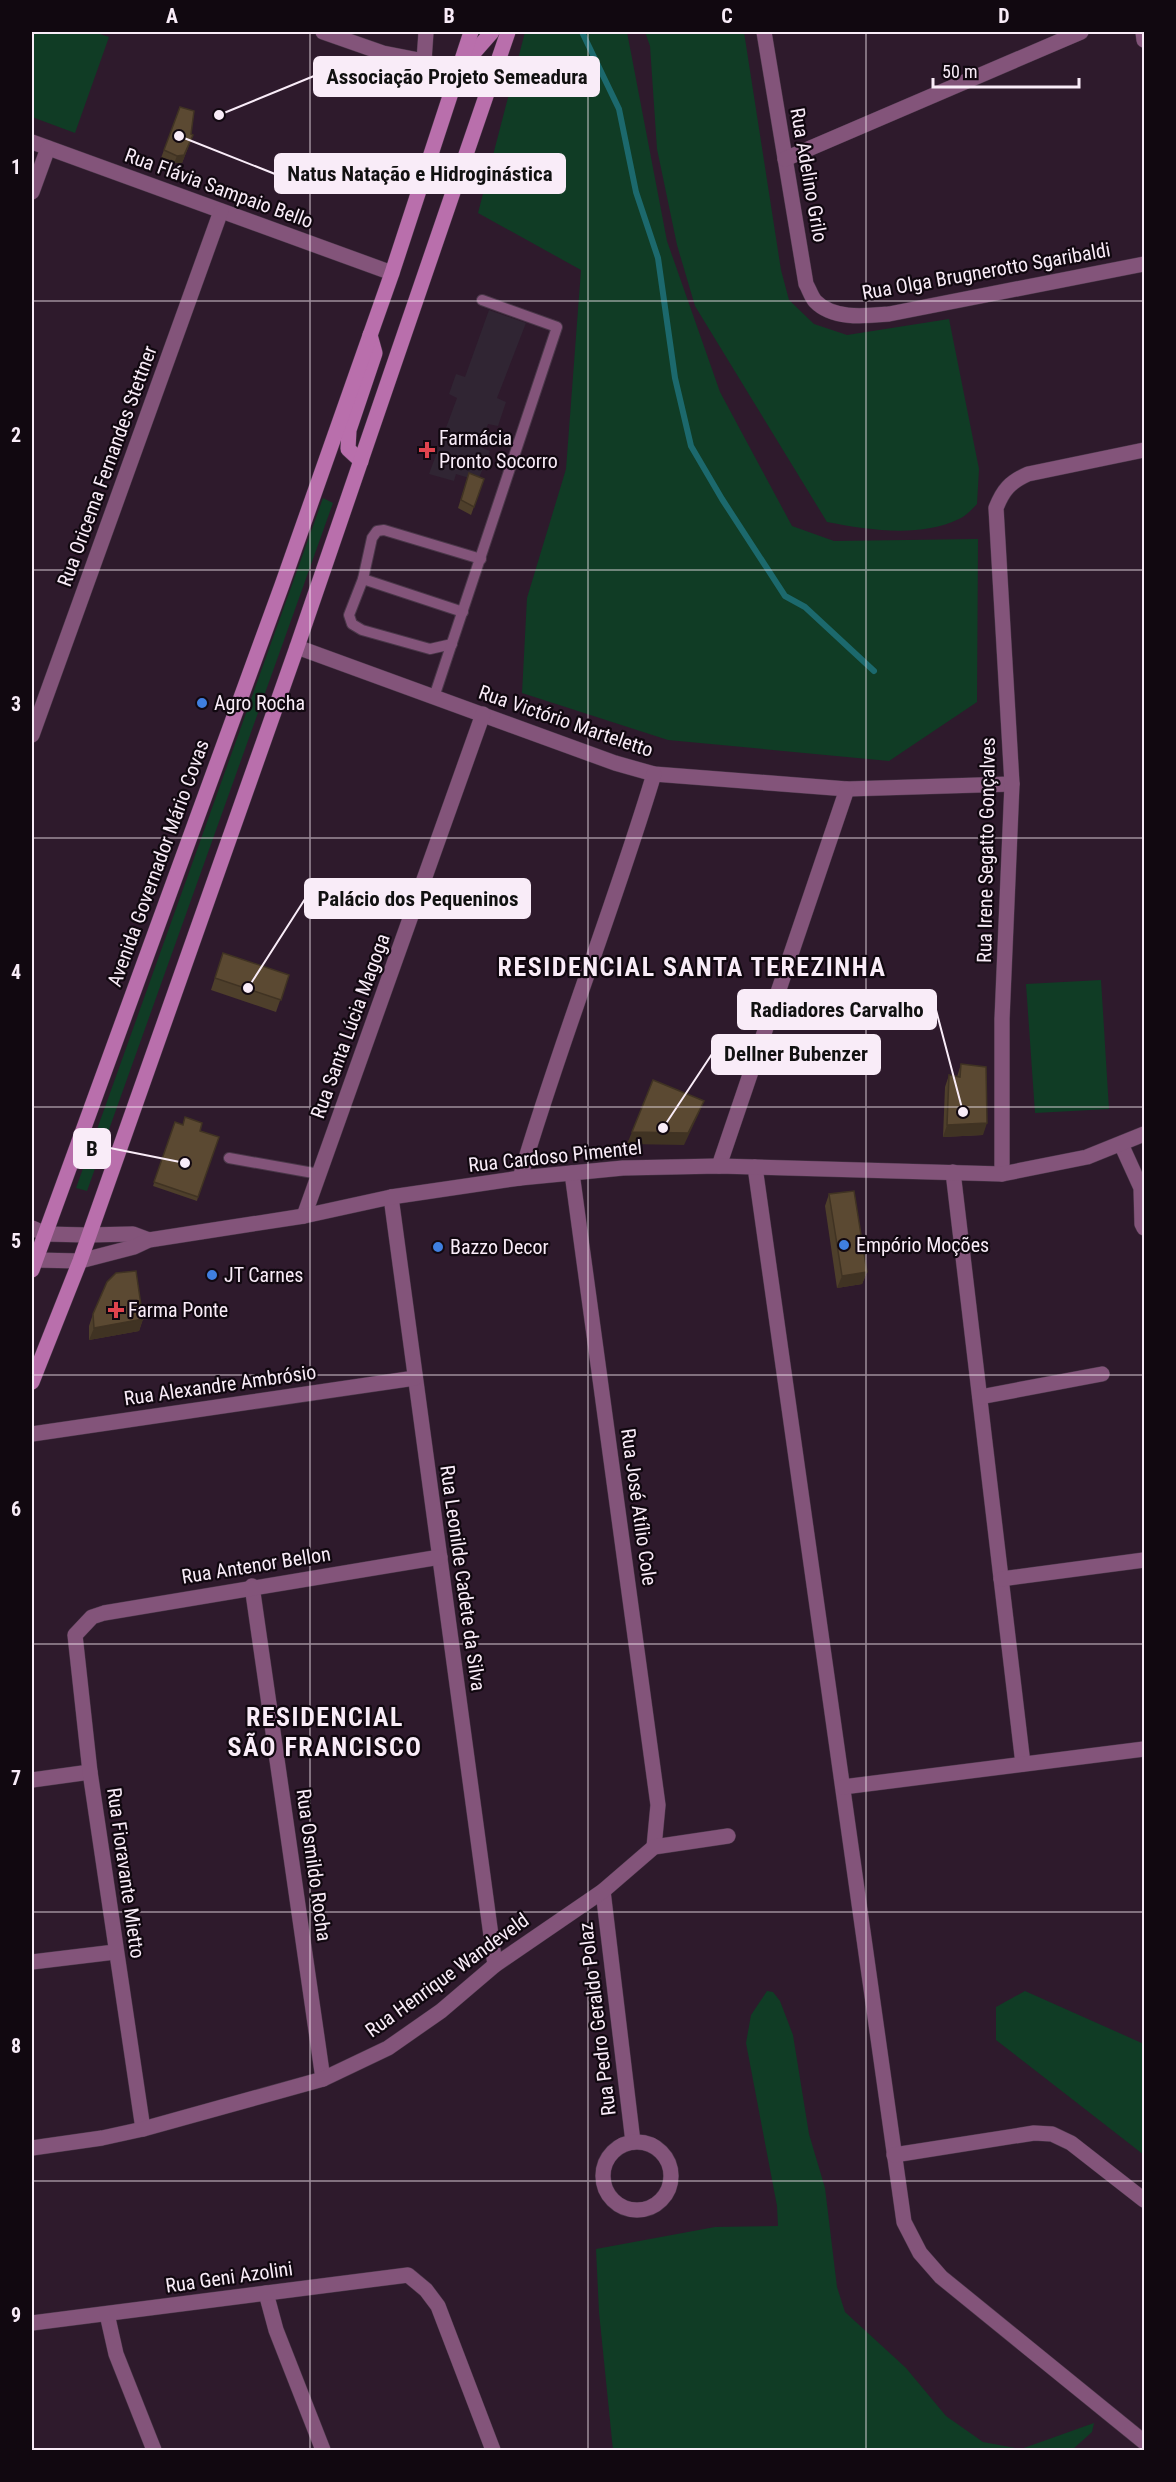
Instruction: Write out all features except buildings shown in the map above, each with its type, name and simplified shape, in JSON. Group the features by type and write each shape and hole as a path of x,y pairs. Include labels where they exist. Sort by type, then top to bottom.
{"main road":[{"name":"Avenida Governador Mário Covas","path":"33,1262 39,1231 262,639 392,273 471,32"},
{"path":"457,72 492,32"},
{"path":"32,1382 80,1261 87,1235 297,647 508,32"},
{"name":"Avenida Governador Mário Covas","path":"361,461 348,449 347,445 349,430 375,353 370,335"}],"street":[{"path":"323,32 382,53 424,61 457,72"},
{"path":"424,61 426,32"},
{"name":"Rua Adelino Grilo","path":"764,32 806,284 816,301 834,312"},
{"path":"785,159 1082,32"},
{"path":"1143,32 1144,40"},
{"name":"Rua Flávia Sampaio Bello","path":"32,142 392,273"},
{"path":"32,192 48,148"},
{"name":"Rua Oricema Fernandes Stettner","path":"32,735 221,211"},
{"name":"Rua Olga Brugnerotto Sgaribaldi","path":"834,312 859,316 889,314 1144,264"},
{"name":"Rua Irene Segatto Gonçalves","path":"1002,1174 1002,1019 1012,784 996,508 1002,493 1012,481 1028,474 1144,450"},
{"name":"Rua Victório Marteletto","path":"297,647 615,763 654,774 847,789 1012,784"},
{"name":"Rua Santa Lúcia Magoga","path":"304,1216 483,714"},
{"path":"520,1178 540,1108 637,832 654,774"},
{"path":"718,1166 847,789"},
{"name":"Rua Cardoso Pimentel","path":"33,1262 80,1261 134,1247 149,1240 304,1216 391,1197 520,1178 622,1168 718,1166 1002,1174 1087,1157 1144,1134"},
{"path":"1121,1144 1141,1188 1144,1228"},
{"path":"755,1167 904,2222 920,2253 930,2266 1144,2442"},
{"path":"953,1172 1023,1764"},
{"name":"Rua José Atílio Cole","path":"573,1173 658,1805 654,1847"},
{"name":"Rua Leonilde Cadete da Silva","path":"391,1197 495,1965"},
{"name":"Rua Cardoso Pimentel","path":"39,1231 87,1235 133,1234 149,1240"},
{"path":"980,1397 1102,1374"},
{"name":"Rua Alexandre Ambrósio","path":"32,1434 415,1378"},
{"name":"Rua Antenor Bellon","path":"82,1625 92,1617 104,1612 440,1557"},
{"path":"1001,1579 1144,1560"},
{"name":"Rua Osmildo Rocha","path":"252,1587 323,2079"},
{"name":"Rua Fioravante Mietto","path":"82,1625 75,1635 90,1772 143,2129"},
{"path":"843,1787 1144,1749"},
{"path":"32,1780 90,1772"},
{"path":"654,1847 728,1836"},
{"name":"Rua Henrique Wandeveld","path":"32,2148 102,2138 143,2129 323,2079 388,2048 441,2011 495,1965 603,1891 654,1847"},
{"name":"Rua Pedro Geraldo Polaz","path":"603,1891 633,2142"},
{"path":"32,1962 115,1952"},
{"path":"894,2155 1034,2133 1052,2134 1071,2143 1144,2200"},
{"path":"633,2142 655,2147 668,2162 671,2171 671,2180 663,2198 647,2208 628,2208 620,2204 607,2190 604,2181 606,2162 619,2148 633,2142"},
{"name":"Rua Geni Azolini","path":"32,2323 408,2275 426,2290 438,2306 493,2451"},
{"path":"266,2293 276,2330 323,2451"},
{"path":"107,2314 116,2354 154,2451"}],"lane":[{"path":"434,697 557,327 482,300"},
{"path":"452,644 430,649 362,630 352,624 349,615 363,579 372,538 377,531 384,530 481,560"},
{"path":"363,579 463,612"},
{"path":"229,1158 319,1174"}],"shaded area":[{"path":"489,310 526,323 497,398 506,402 498,426 488,424 480,447 490,451 479,478 470,474 469,478 456,474 454,481 429,474 457,398 449,394 456,374 465,377"}],"green space":[{"path":"32,32 94,32 109,37 75,133 32,117"},
{"path":"525,32 627,32 667,241 720,392 792,526 834,541 978,539 977,702 889,761 668,740 522,693 527,598 566,469 581,270 478,213"},
{"path":"645,32 744,32 781,270 789,300 814,324 847,335 949,319 979,469 977,504 964,516 928,529 894,531 827,522 695,306 677,245 657,149 650,46"},
{"path":"323,498 333,503 87,1191 76,1188"},
{"path":"1101,980 1109,1109 1035,1113 1026,984"},
{"path":"767,1991 773,1992 780,2001 793,2035 809,2134 825,2188 837,2287 845,2312 906,2368 946,2416 983,2442 1021,2449 1094,2423 1092,2432 1072,2450 613,2450 599,2312 596,2249 715,2227 778,2226 777,2206 746,2043 751,2015"},
{"path":"1025,1991 1144,2044 1144,2155 996,2040 996,2007"}],"waterway":[{"path":"582,32 619,109 636,192 658,258 675,378 691,446 722,499 785,596 805,607 874,671"}],"place":[{"name":"Associação Projeto Semeadura","path":"219,115"},
{"name":"Natus Natação e Hidroginástica","path":"179,136"},
{"name":"Farmácia Pronto Socorro","path":"427,450"},
{"name":"Agro Rocha","path":"202,703"},
{"name":"Palácio dos Pequeninos","path":"248,988"},
{"name":"Radiadores Carvalho","path":"963,1112"},
{"name":"Dellner Bubenzer","path":"663,1128"},
{"name":"B","path":"185,1163"},
{"name":"Empório Moções","path":"844,1245"},
{"name":"Bazzo Decor","path":"438,1247"},
{"name":"JT Carnes","path":"212,1275"},
{"name":"Farma Ponte","path":"116,1310"}],"district":[{"name":"RESIDENCIAL SANTA TEREZINHA","path":"692,967"},
{"name":"RESIDENCIAL SÃO FRANCISCO","path":"325,1732"}]}
